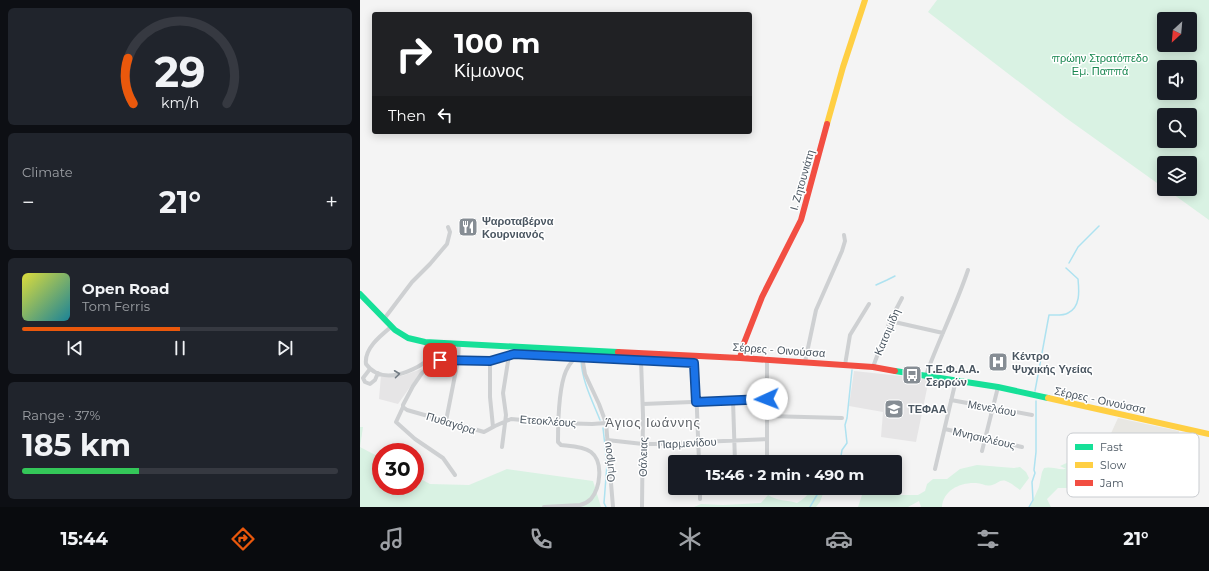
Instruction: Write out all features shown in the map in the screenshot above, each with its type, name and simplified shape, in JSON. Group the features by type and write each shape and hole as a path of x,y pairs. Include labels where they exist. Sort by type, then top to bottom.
{"street":[{"name":"Ι. Ζητουνιάτη","path":"740,358 744,343 761,300 801,220 843,67 865,0"},
{"path":"383,319 412,282 447,244 450,232 448,227"},
{"path":"805,362 816,310 842,251 845,241 844,235"},
{"path":"926,375 959,298 968,270"},
{"name":"Σέρρες - Οινούσσα","path":"360,294 391,327 408,338 425,342 584,350 694,359 740,358 873,368 998,387 1209,434"},
{"name":"Κατσιμίδη","path":"873,368 890,321 902,298"},
{"path":"845,365 850,335 869,304"},
{"path":"890,321 943,333"},
{"path":"391,327 368,351 366,364 378,373 394,374 415,369 433,357 446,344"},
{"path":"446,344 448,359"},
{"path":"446,421 458,360 459,344"},
{"path":"544,507 580,505 585,503 594,495 600,477 600,470 596,458 589,451 583,448 561,445 559,444 558,440 558,423 564,375 575,357 584,350"},
{"name":"Ομήρου","path":"584,350 584,369 606,423 613,507"},
{"path":"455,475 443,458 415,439 396,422 405,408 404,402 422,373 431,365 440,360 448,359 490,361 514,354 641,360 694,359 699,455"},
{"path":"502,447 506,421 503,393 509,364 509,355"},
{"name":"Θάλειας","path":"641,360 643,404 642,507"},
{"path":"767,360 767,455"},
{"path":"490,361 490,397 493,427"},
{"path":"370,368 363,378 364,382 370,384 375,380 378,373"},
{"path":"935,469 956,380"},
{"path":"982,451 998,387"},
{"path":"767,392 775,392"},
{"path":"643,404 767,399"},
{"path":"733,400 735,455"},
{"name":"Μενελάου","path":"951,400 1032,415"},
{"name":"Πυθαγόρα","path":"405,408 484,432 493,427"},
{"path":"767,416 842,418"},
{"name":"Ετεοκλέους","path":"493,427 515,419 558,423 606,423"},
{"name":"Μνησικλέους","path":"945,429 1022,447"},
{"name":"Παρμενίδου","path":"607,440 643,444 767,439"}],"shaded area":[{"path":"421,369 422,370 398,404 379,399 381,375 402,376"},
{"name":"ΤΕΦΑΑ","path":"854,371 929,379 916,442 881,437 883,412 849,406"},
{"path":"1118,418 1179,431 1179,433 1111,433"}],"green space":[{"name":"πρώην Στρατόπεδο Εμ. Παππά","path":"937,0 1209,0 1209,220 1176,196 1197,196 1197,156 1157,156 1157,183 1066,118 928,12"},
{"path":"360,427 363,427 360,447"},
{"path":"360,447 372,453 372,495 424,495 424,481 430,484 469,485 507,469 593,481 601,507 360,507"},
{"path":"1067,463 1067,488 1058,488 1047,499 1051,507 1030,507 1039,487 1044,468 1049,467 1066,469 1060,466"},
{"path":"977,465 1014,468 1020,467 1026,472 1029,478 1020,490 1006,481 1000,481 990,485 976,483 964,484 949,492 943,501 942,507 921,507 919,501 908,507 858,507 862,495 918,495 925,491 927,484 933,479 947,479 960,469"},
{"path":"768,495 797,503 808,495 822,495 816,507 694,507 701,504 723,505 761,503"}],"waterway":[{"path":"1069,263 1078,247 1099,226"},
{"path":"1035,391 1049,315 1066,314 1072,310 1077,303 1079,293 1078,279 1066,268"},
{"path":"876,285 895,276"},
{"path":"581,360 585,383 600,420"},
{"path":"841,455 842,450 847,443 845,425 852,370"},
{"path":"1029,507 1033,500 1032,482 1035,473 1036,401"},
{"path":"603,428 607,464 604,503 606,507"},
{"path":"810,507 817,495"}],"traffic: fast":[{"path":"360,294 395,330 408,338 425,342 618,352"},
{"path":"895,371 998,387 1048,398"}],"traffic: slow":[{"path":"827,124 843,67 865,0"},
{"path":"1048,398 1209,434"}],"traffic: jam":[{"path":"740,358 744,343 762,297 801,220 827,124"},
{"path":"618,352 873,367 895,371"}],"place":[{"name":"Ψαροταβέρνα Κουρνιανός","path":"468,227"},
{"name":"Κέντρο Ψυχικής Υγείας","path":"998,362"},
{"name":"Τ.Ε.Φ.Α.Α. Σερρών","path":"912,375"},
{"name":"ΤΕΦΑΑ","path":"894,409"}],"district":[{"name":"Άγιος Ιωάννης","path":"653,422"}],"route":[{"path":"440,360 490,361 514,354 694,363 696,402 767,399"}]}
